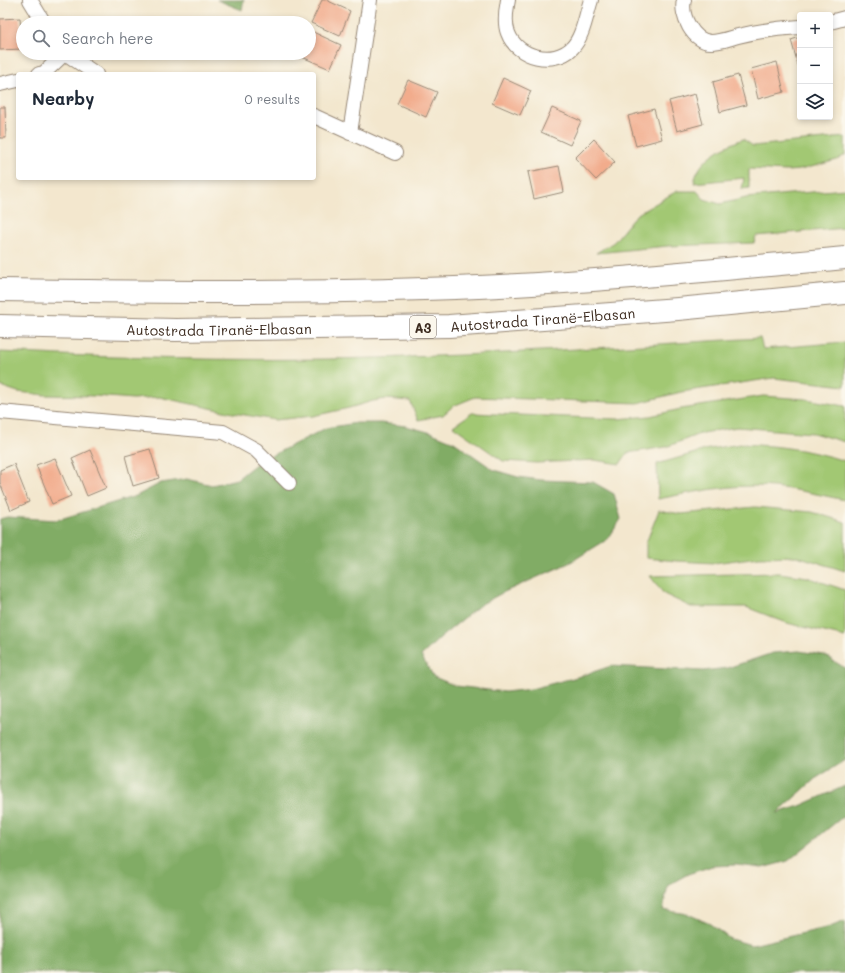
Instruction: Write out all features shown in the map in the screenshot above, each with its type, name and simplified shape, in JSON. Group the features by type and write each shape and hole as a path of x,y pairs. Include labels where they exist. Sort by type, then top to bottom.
{"highway":[{"path":"0,290 180,292 455,288 681,273 845,258"},
{"name":"Autostrada Tiranë-Elbasan","path":"0,326 176,330 449,326 678,309 845,293"}],"street":[{"path":"30,0 40,16"},
{"path":"350,133 370,0"},
{"path":"508,0 506,13 508,33 515,44 523,52 540,58 561,57 573,48 581,33 591,0"},
{"path":"684,0 683,6 686,22 695,35 710,42 776,28 797,27"},
{"path":"833,21 845,18"},
{"path":"45,72 58,60"},
{"path":"75,60 93,72"},
{"path":"0,84 16,80"},
{"path":"316,117 396,153"},
{"path":"0,412 223,432 256,450 289,483"}],"green space":[{"path":"217,0 244,0 242,10"},
{"path":"845,137 845,155 837,160 800,170 787,171 749,169 749,188 742,189 744,178 694,183 700,167 712,155 719,150 743,139 753,146"},
{"path":"845,189 845,228 756,236 754,243 668,246 596,253 614,242 636,215 677,191 697,191 704,199 720,204 746,198"},
{"path":"760,338 763,349 845,342 845,386 774,378 681,392 638,403 475,397 453,406 443,415 418,420 410,401 386,399 313,416 275,420 233,413 159,397 133,399 95,396 45,395 18,392 0,386 0,352 109,357 327,359 476,354"},
{"path":"763,396 806,399 845,406 845,442 813,433 737,427 702,433 666,447 627,453 620,464 594,460 537,463 503,461 453,426 472,413 617,419 650,416 681,409"},
{"path":"356,423 381,423 406,426 432,433 454,442 494,470 518,477 541,480 593,482 614,494 621,519 608,539 569,563 502,593 480,605 441,637 421,656 434,677 456,686 505,692 531,689 581,676 611,666 703,671 727,668 773,653 799,651 824,655 845,668 845,760 815,779 777,813 800,806 845,786 845,815 788,861 762,868 737,865 712,866 688,874 668,885 663,910 688,914 710,924 730,939 752,945 830,927 845,921 845,973 0,973 0,519 7,517 57,520 136,496 161,483 187,479 212,485 237,479 257,463 326,428"},
{"path":"741,444 793,449 845,461 845,500 765,486 741,486 694,492 658,499 657,464 709,449"},
{"path":"755,507 812,512 845,522 845,571 797,556 759,557 714,563 646,558 646,543 659,510 681,514"},
{"path":"779,573 807,577 845,590 845,637 787,623 746,607 691,607 664,594 650,576"}],"building":[{"path":"322,0 326,0 350,11 340,36 316,25 316,16 314,16"},
{"path":"16,18 16,49 0,50 0,19"},
{"path":"316,33 341,45 330,69 309,60 316,60"},
{"path":"797,38 797,61 791,40"},
{"path":"777,62 784,92 758,99 751,69"},
{"path":"738,75 746,105 720,112 713,82"},
{"path":"503,78 531,91 520,115 492,103"},
{"path":"408,80 437,92 426,117 397,104"},
{"path":"695,94 703,124 677,131 669,101"},
{"path":"0,107 5,107 6,138 0,138"},
{"path":"552,108 581,121 570,145 541,132"},
{"path":"654,109 662,139 636,146 628,116"},
{"path":"594,139 615,162 596,180 575,158"},
{"path":"559,166 564,192 534,199 528,172"},
{"path":"150,449 159,478 133,486 125,456"},
{"path":"90,450 106,488 87,496 72,458"},
{"path":"55,458 71,496 52,504 36,465"},
{"path":"14,464 29,502 11,510 0,483 0,470"}]}
